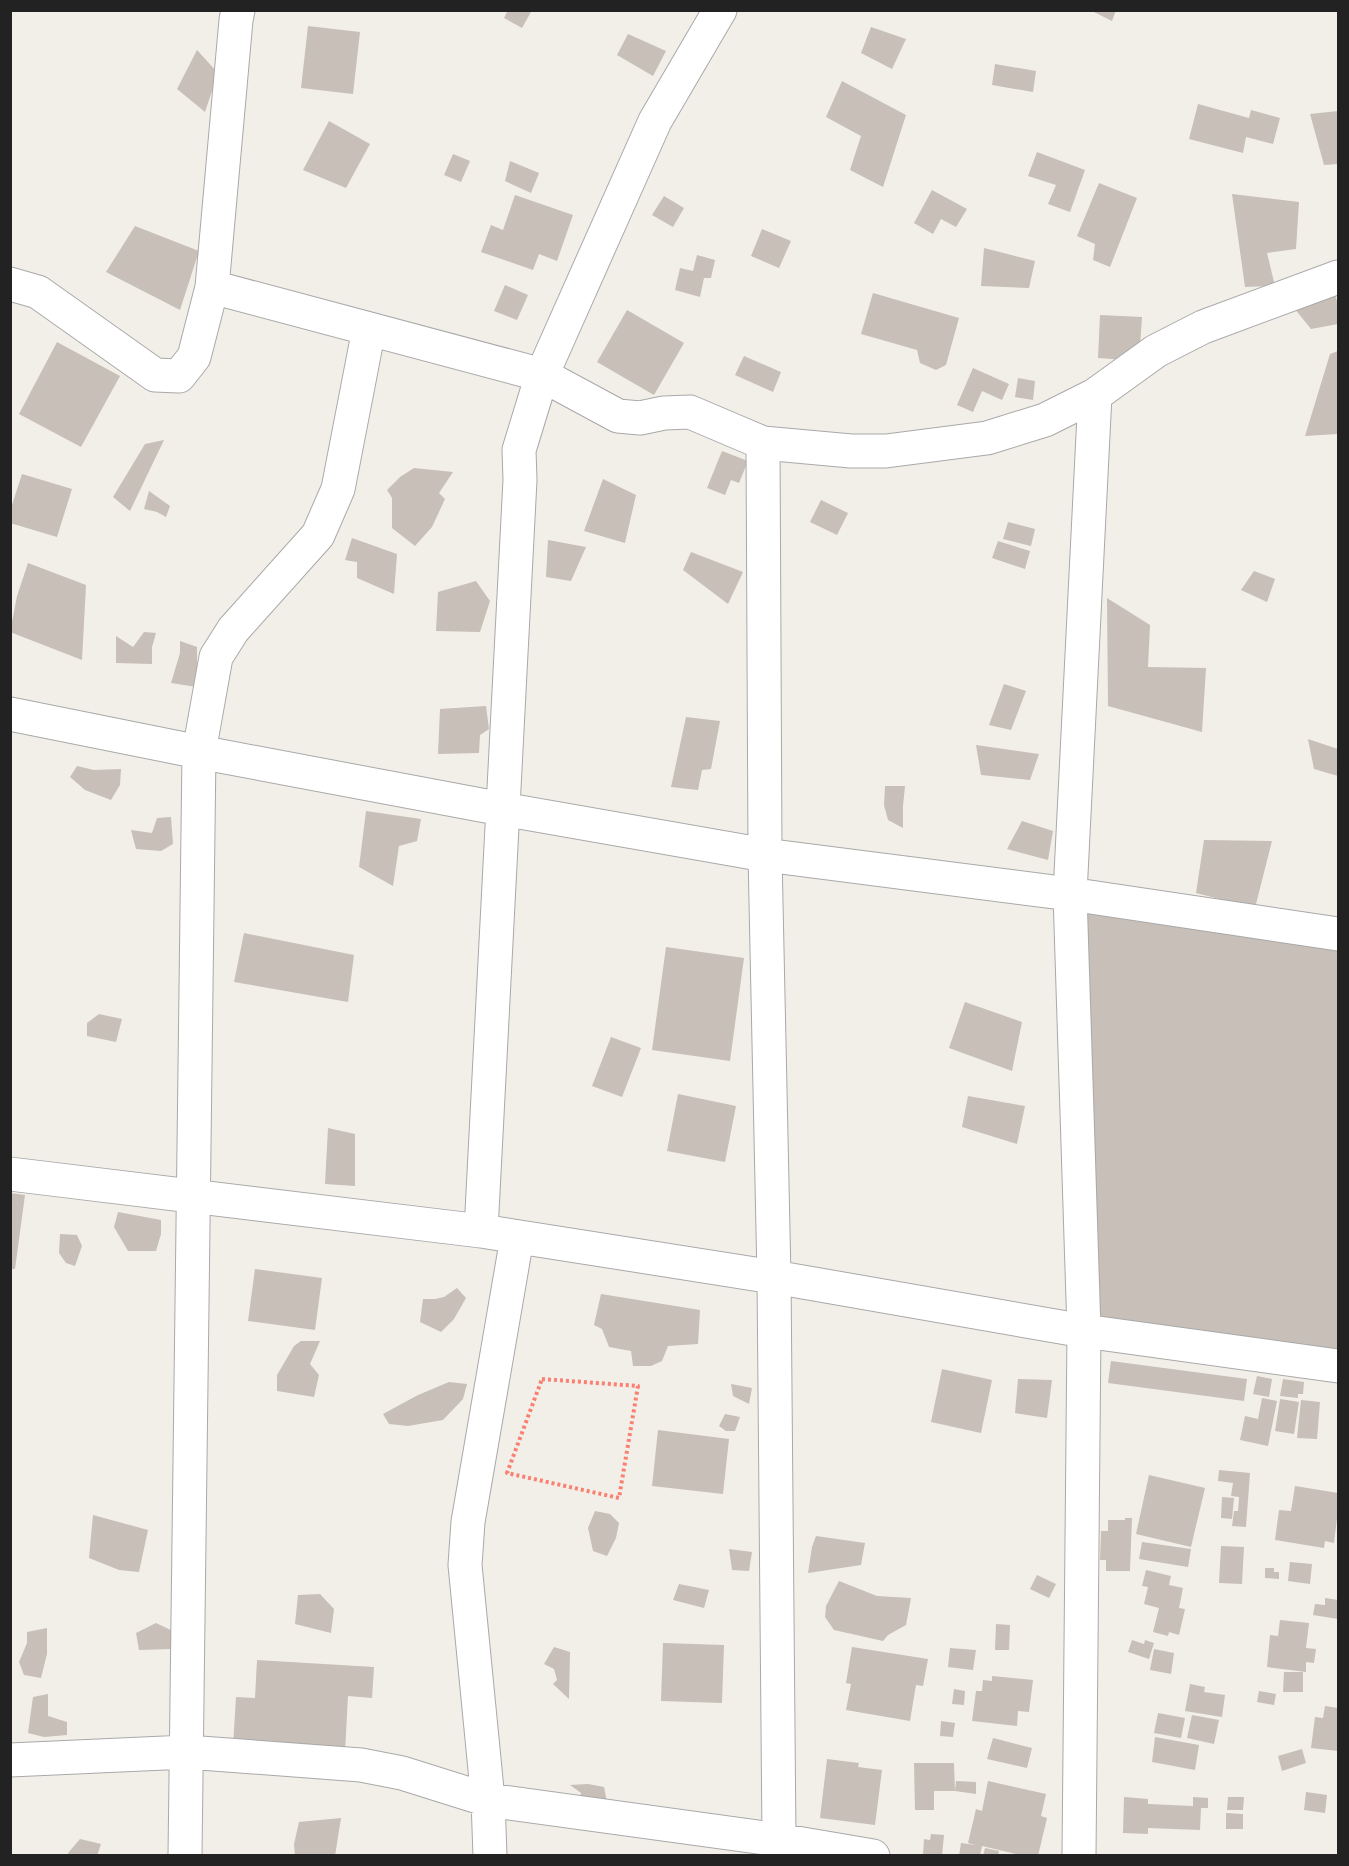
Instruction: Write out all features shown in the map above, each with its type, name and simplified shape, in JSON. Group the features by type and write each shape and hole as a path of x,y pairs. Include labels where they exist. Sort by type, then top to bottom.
{"street":[{"path":"10,284 38,292 155,375 179,376 194,357 212,287 238,10"},
{"path":"481,1231 520,480 519,450 542,375 655,121 720,10"},
{"path":"212,287 542,375 618,416 640,418 664,413 690,412 763,443 874,451 987,438 1046,420 1095,395 1156,351 1203,327 1338,277"},
{"path":"185,1856 199,752 216,657 233,630 318,535 338,489 369,329"},
{"path":"1079,1856 1084,1331 1070,894 1095,395"},
{"path":"763,443 765,855 774,1277 778,1848"},
{"path":"10,714 502,809 765,855 1070,894 1338,934"},
{"path":"10,1174 481,1231 774,1277 1084,1331 1338,1366"},
{"path":"490,1856 488,1800 465,1565 468,1522 517,1238"},
{"path":"10,1760 187,1752 361,1765 402,1773 488,1800 778,1848 873,1856"}],"path":[{"path":"542,1379 638,1386 619,1498 507,1473 542,1379"}],"building":[{"path":"508,10 532,10 522,28 504,18"},
{"path":"1090,10 1116,10 1112,21"},
{"path":"308,26 360,32 353,94 301,88"},
{"path":"871,27 906,39 892,69 861,53"},
{"path":"628,34 666,51 653,76 617,55"},
{"path":"197,50 218,73 205,112 177,89"},
{"path":"995,64 1036,71 1033,92 992,85"},
{"path":"842,81 906,115 883,187 850,170 861,136 826,117"},
{"path":"1198,104 1249,118 1251,110 1280,118 1273,144 1246,137 1243,153 1189,139"},
{"path":"1338,111 1338,164 1324,165 1310,114"},
{"path":"329,121 370,144 346,188 303,170"},
{"path":"1037,152 1085,170 1070,212 1048,204 1056,185 1028,176"},
{"path":"453,154 470,161 461,182 444,175"},
{"path":"510,161 539,173 531,193 505,181"},
{"path":"1099,183 1137,198 1110,267 1093,260 1095,244 1077,236"},
{"path":"932,190 967,209 956,227 941,219 933,234 914,223"},
{"path":"1232,194 1299,202 1296,249 1267,253 1275,286 1245,287"},
{"path":"515,195 573,215 557,261 539,254 533,270 481,252 491,225 503,230"},
{"path":"664,196 684,208 673,227 652,215"},
{"path":"135,226 199,251 180,310 106,272"},
{"path":"762,229 791,241 779,268 751,256"},
{"path":"984,248 1035,261 1029,288 981,286"},
{"path":"697,255 715,260 711,278 704,278 700,297 675,290 680,268 693,271"},
{"path":"505,285 528,295 517,320 494,311"},
{"path":"873,293 959,318 946,365 936,370 920,363 917,350 861,334"},
{"path":"1335,295 1338,304 1338,324 1311,329 1294,308"},
{"path":"627,310 684,343 654,395 597,362"},
{"path":"1100,315 1142,317 1139,361 1098,358"},
{"path":"57,342 120,376 81,447 19,414"},
{"path":"1338,351 1338,434 1305,436 1330,354"},
{"path":"744,356 781,372 773,392 735,375"},
{"path":"973,368 1009,384 1002,400 982,391 973,412 957,405"},
{"path":"1018,378 1035,381 1033,400 1015,397"},
{"path":"164,440 130,511 113,497 145,444"},
{"path":"722,451 748,461 739,483 731,480 725,495 707,488"},
{"path":"414,468 453,472 439,493 445,499 432,527 415,546 392,528 392,498 387,490 400,477"},
{"path":"22,474 72,489 57,537 10,523 10,511"},
{"path":"603,479 636,495 625,543 584,531"},
{"path":"149,491 170,506 166,517 144,509"},
{"path":"821,500 848,513 837,535 810,522"},
{"path":"1008,522 1035,529 1031,546 1003,539"},
{"path":"352,538 397,554 394,594 357,578 357,562 345,560"},
{"path":"548,540 586,547 571,581 546,577"},
{"path":"998,541 1030,551 1025,569 992,558"},
{"path":"691,552 743,572 728,604 683,570"},
{"path":"28,563 86,585 82,660 10,632 17,596"},
{"path":"1254,571 1275,579 1267,602 1241,590"},
{"path":"476,581 490,601 480,632 436,631 438,592"},
{"path":"1107,598 1150,625 1148,667 1206,668 1202,732 1108,706"},
{"path":"144,632 156,633 152,647 152,664 116,663 116,636 133,647"},
{"path":"180,641 197,647 197,687 171,683 180,653"},
{"path":"1004,684 1026,691 1011,730 989,725"},
{"path":"486,706 489,729 480,735 479,753 438,754 440,709"},
{"path":"686,717 720,721 711,769 702,770 698,790 671,787"},
{"path":"1308,739 1338,749 1338,776 1314,769"},
{"path":"976,745 1039,754 1030,780 981,775"},
{"path":"77,766 94,770 121,769 120,785 111,800 85,790 70,777"},
{"path":"885,786 905,786 903,828 888,820 884,805"},
{"path":"366,811 421,819 417,841 399,846 393,886 359,867"},
{"path":"171,817 173,844 161,851 136,849 131,830 152,833 157,818"},
{"path":"1022,821 1053,831 1048,860 1007,849"},
{"path":"1204,840 1272,841 1255,908 1196,893"},
{"path":"1081,901 1338,942 1338,1356 1093,1326"},
{"path":"244,933 354,955 348,1002 234,982"},
{"path":"666,947 744,958 730,1061 652,1050"},
{"path":"965,1002 1022,1022 1012,1071 949,1048"},
{"path":"99,1014 122,1019 116,1042 87,1036 87,1023"},
{"path":"611,1037 641,1048 622,1097 592,1086"},
{"path":"678,1094 736,1106 725,1162 667,1151"},
{"path":"968,1096 1025,1106 1017,1144 962,1127"},
{"path":"328,1128 355,1134 355,1186 325,1184"},
{"path":"10,1193 25,1195 15,1269 10,1269"},
{"path":"118,1212 161,1220 161,1234 156,1251 128,1251 114,1227"},
{"path":"60,1234 77,1235 82,1246 75,1266 66,1263 59,1253"},
{"path":"255,1269 322,1278 315,1330 248,1321"},
{"path":"457,1288 466,1298 454,1319 441,1332 420,1322 423,1299 444,1297"},
{"path":"601,1294 700,1310 698,1344 668,1346 662,1361 651,1366 633,1366 631,1351 609,1347 602,1329 594,1325"},
{"path":"301,1341 320,1341 310,1364 319,1375 314,1397 277,1391 277,1375 294,1346"},
{"path":"1111,1361 1247,1379 1244,1401 1108,1383"},
{"path":"942,1369 992,1380 981,1433 931,1422"},
{"path":"1257,1376 1272,1379 1269,1397 1253,1394"},
{"path":"1018,1379 1052,1380 1047,1418 1015,1413"},
{"path":"1283,1379 1304,1382 1303,1394 1298,1394 1298,1398 1280,1396"},
{"path":"449,1382 467,1384 463,1399 443,1420 408,1426 389,1424 383,1414 418,1395"},
{"path":"731,1384 752,1388 749,1404 733,1396"},
{"path":"1262,1398 1277,1401 1268,1446 1240,1440 1245,1416 1258,1419"},
{"path":"1280,1399 1299,1402 1294,1434 1275,1431"},
{"path":"1301,1400 1320,1402 1317,1439 1297,1438"},
{"path":"725,1414 740,1417 735,1431 726,1431 719,1426"},
{"path":"658,1430 729,1439 723,1494 652,1486"},
{"path":"1219,1470 1250,1473 1246,1527 1232,1526 1234,1511 1238,1511 1239,1497 1231,1496 1233,1483 1218,1481"},
{"path":"1149,1475 1205,1488 1191,1547 1136,1534"},
{"path":"1295,1486 1338,1493 1334,1543 1325,1541 1324,1548 1275,1540 1279,1510 1291,1511"},
{"path":"1222,1497 1234,1498 1232,1519 1221,1518"},
{"path":"595,1511 610,1514 619,1523 616,1538 607,1556 593,1551 588,1528"},
{"path":"93,1515 148,1530 139,1572 119,1570 89,1558"},
{"path":"1125,1518 1132,1518 1130,1571 1106,1571 1106,1560 1100,1560 1101,1531 1108,1531 1108,1520 1125,1520"},
{"path":"816,1536 865,1543 861,1565 808,1573"},
{"path":"1142,1542 1191,1549 1188,1567 1139,1559"},
{"path":"1221,1546 1244,1547 1242,1584 1219,1583"},
{"path":"729,1549 752,1552 749,1571 732,1570"},
{"path":"1290,1562 1312,1564 1310,1584 1288,1581"},
{"path":"1265,1568 1274,1568 1274,1572 1279,1572 1279,1579 1265,1578"},
{"path":"1146,1570 1171,1576 1169,1585 1183,1588 1179,1608 1185,1609 1179,1635 1169,1632 1168,1636 1153,1632 1159,1608 1144,1604 1148,1587 1142,1586"},
{"path":"1037,1575 1056,1584 1049,1598 1030,1589"},
{"path":"839,1581 877,1596 911,1598 906,1625 888,1635 883,1641 834,1630 825,1617 826,1606"},
{"path":"679,1584 709,1590 704,1608 673,1600"},
{"path":"320,1594 334,1609 331,1633 295,1624 298,1595"},
{"path":"1325,1598 1338,1600 1338,1619 1313,1615 1315,1604 1325,1605"},
{"path":"1280,1620 1309,1623 1306,1648 1316,1649 1314,1663 1306,1662 1306,1672 1267,1667 1270,1635 1278,1636"},
{"path":"156,1623 175,1632 172,1649 139,1650 136,1633"},
{"path":"996,1624 1010,1625 1009,1650 995,1650"},
{"path":"47,1628 47,1654 41,1678 24,1675 19,1662 27,1643 27,1632"},
{"path":"1132,1640 1144,1644 1145,1640 1154,1643 1149,1659 1128,1652"},
{"path":"663,1643 724,1645 722,1703 661,1701"},
{"path":"554,1647 570,1652 569,1699 553,1684 557,1680 554,1669 544,1664"},
{"path":"852,1647 928,1659 923,1686 916,1685 910,1721 846,1710 851,1684 846,1683"},
{"path":"950,1648 976,1650 973,1670 948,1667"},
{"path":"1154,1649 1174,1653 1171,1674 1150,1670"},
{"path":"257,1660 374,1667 372,1698 348,1696 345,1752 233,1746 236,1697 255,1698"},
{"path":"1284,1672 1303,1672 1303,1692 1283,1692"},
{"path":"992,1676 1033,1680 1029,1712 1018,1711 1017,1726 972,1721 976,1691 982,1691 983,1680 992,1681"},
{"path":"1190,1684 1205,1687 1204,1692 1225,1695 1222,1717 1185,1711"},
{"path":"954,1689 965,1691 964,1705 952,1704"},
{"path":"1259,1691 1276,1694 1274,1705 1257,1702"},
{"path":"48,1694 48,1716 67,1722 67,1735 44,1737 28,1733 33,1697"},
{"path":"1325,1706 1338,1708 1338,1751 1311,1748 1315,1717 1323,1718"},
{"path":"1158,1713 1185,1718 1181,1738 1154,1733"},
{"path":"1192,1715 1219,1720 1214,1744 1187,1738"},
{"path":"941,1721 955,1723 953,1737 940,1736"},
{"path":"1155,1737 1199,1745 1195,1770 1152,1762"},
{"path":"993,1738 1032,1748 1027,1768 987,1759"},
{"path":"1302,1749 1306,1763 1282,1771 1278,1756"},
{"path":"827,1759 859,1763 858,1767 882,1770 875,1825 820,1818"},
{"path":"914,1763 954,1763 955,1791 934,1791 934,1810 915,1810"},
{"path":"956,1781 976,1782 976,1794 955,1791"},
{"path":"988,1781 1046,1794 1041,1816 1047,1818 1038,1856 1024,1856 982,1846 980,1856 959,1856 961,1843 975,1845 968,1843 976,1809 982,1811"},
{"path":"588,1784 604,1787 607,1802 580,1800 581,1793 570,1785"},
{"path":"1306,1792 1327,1795 1325,1813 1304,1810"},
{"path":"1124,1797 1148,1799 1148,1804 1193,1806 1193,1797 1208,1798 1208,1808 1201,1808 1200,1830 1148,1828 1148,1834 1123,1833"},
{"path":"1228,1797 1244,1797 1243,1810 1227,1810"},
{"path":"1226,1813 1243,1814 1243,1829 1226,1829"},
{"path":"341,1818 335,1856 295,1856 294,1844 299,1822"},
{"path":"931,1834 944,1835 942,1856 923,1855 924,1839 930,1840"},
{"path":"80,1839 101,1844 97,1856 69,1856 68,1853"},
{"path":"985,1848 999,1851 998,1856 983,1856"}]}
